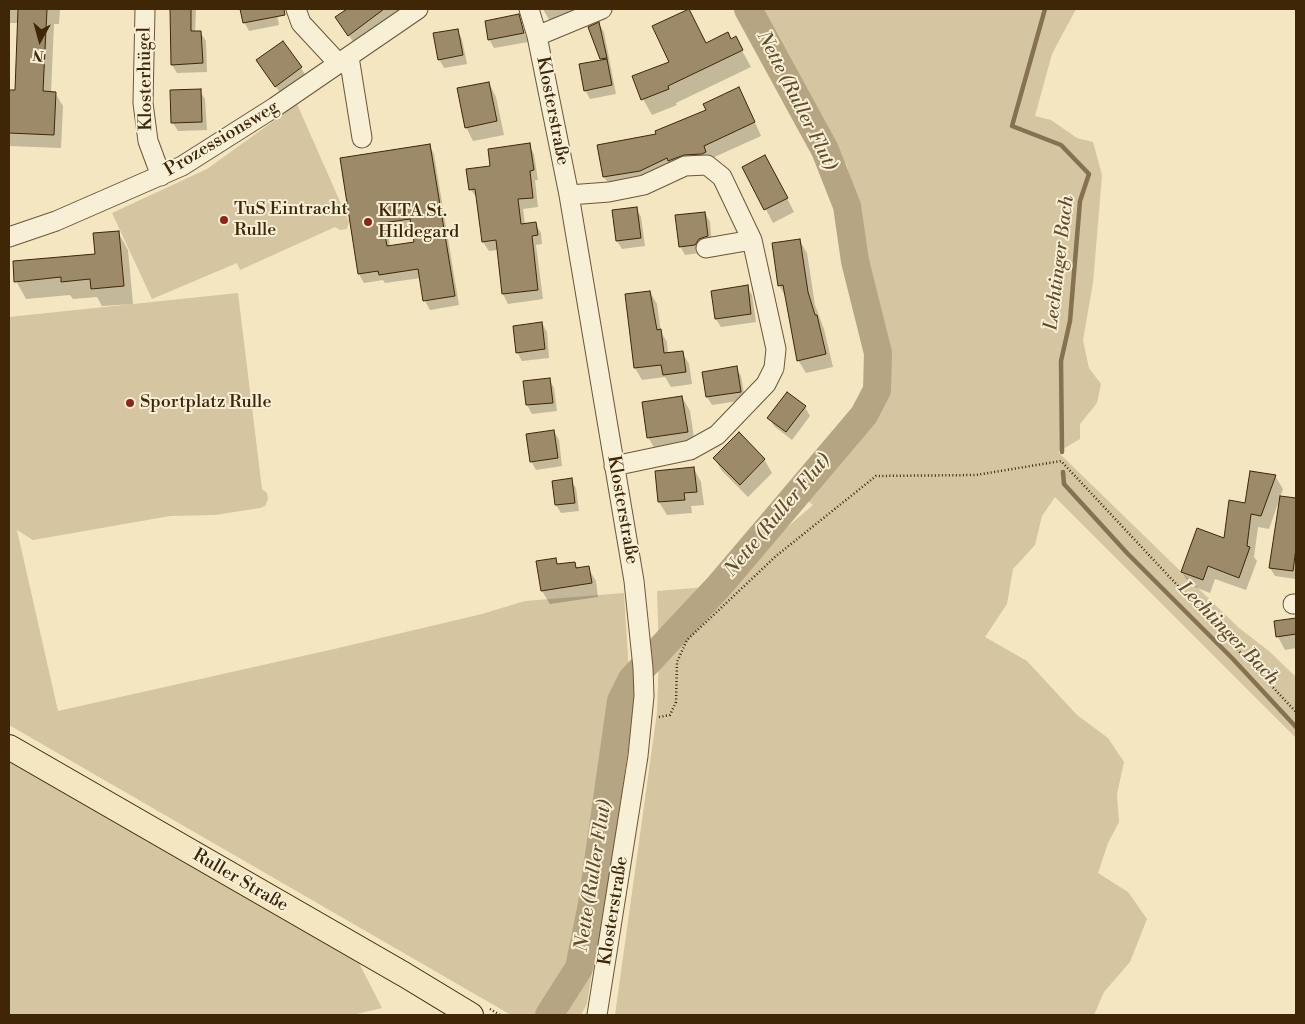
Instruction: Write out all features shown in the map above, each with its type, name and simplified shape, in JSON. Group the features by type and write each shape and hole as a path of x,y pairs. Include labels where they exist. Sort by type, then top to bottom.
{"main road":[{"name":"Ruller Straße","path":"9,747 406,975 471,1015"}],"street":[{"name":"Klosterhügel","path":"145,9 143,102 148,141 161,176"},
{"path":"296,9 301,23 344,60 362,138"},
{"name":"Prozessionsweg","path":"9,237 56,221 161,176 214,148 418,9"},
{"name":"Klosterstraße","path":"529,9 537,36 569,195 634,581 641,642 644,696 642,716 597,1015"},
{"path":"537,36 602,9"},
{"path":"569,195 609,192 644,185 685,166 708,165 722,177 752,240 776,349 774,368 766,384 717,435 690,450 614,466"},
{"path":"706,248 752,240"}],"path":[{"path":"642,716 662,718 670,715 676,702 677,662 687,640 776,556 876,476 976,475 1061,461 1296,712"}],"shaded area":[{"path":"748,9 1076,9 1052,54 1035,116 1051,120 1077,138 1093,142 1102,175 1093,283 1083,340 1089,368 1101,384 1097,403 1080,424 1080,439 1058,452 1239,628 1269,651 1296,677 1296,738 1055,497 1042,516 1035,545 1013,569 1007,604 985,637 1027,661 1077,715 1108,738 1124,762 1117,794 1119,822 1108,843 1098,873 1128,892 1147,919 1130,962 1104,992 1094,1015 615,1015 657,712 659,656 657,591 719,586 813,505 797,493 864,415 877,390 878,353 855,261 854,194 847,166 779,65"},
{"name":"TuS Eintracht Rulle","path":"297,104 349,222 347,229 340,230 335,227 240,270 237,263 152,299 112,213 207,169"},
{"path":"238,293 262,489 267,493 268,499 265,506 215,515 170,516 33,540 17,530 58,711 334,649 482,614 525,601 624,593 632,720 587,1004 581,1015 511,1015 9,725 9,317"},
{"path":"9,759 359,963 382,1008 352,1015 9,1015"}],"building":[{"path":"18,9 47,9 43,91 56,92 54,135 9,133 9,90 15,90"},
{"path":"170,9 191,9 191,31 201,31 203,63 171,65"},
{"path":"240,9 284,9 285,15 243,23"},
{"path":"347,9 384,9 348,36 335,17"},
{"path":"689,9 706,43 728,32 731,39 736,36 743,50 668,86 669,89 641,100 632,76 669,62 652,26"},
{"path":"519,14 524,33 488,40 485,21"},
{"path":"599,22 607,58 600,59 588,27"},
{"path":"458,29 463,55 438,60 433,33"},
{"path":"283,41 302,67 275,87 256,60"},
{"path":"607,59 612,85 584,91 579,64"},
{"path":"489,82 497,121 465,128 457,88"},
{"path":"739,87 755,122 704,146 706,152 702,154 684,155 668,161 667,158 640,171 603,177 597,145 656,134 655,131 706,110 703,104"},
{"path":"201,89 202,122 171,123 170,90"},
{"path":"530,143 534,170 530,171 533,198 518,199 521,224 536,222 538,235 532,236 538,290 502,294 496,240 482,242 475,189 469,190 466,169 490,166 488,149"},
{"name":"KITA St. Hildegard","path":"430,144 455,296 423,301 418,269 379,275 378,271 358,274 340,158","holes":["410,219 414,242 387,246 383,223"]},
{"path":"765,155 788,198 764,210 742,167"},
{"path":"637,207 641,238 616,241 612,210"},
{"path":"705,212 708,236 699,239 695,245 679,247 675,215"},
{"path":"119,231 124,286 91,289 90,279 61,282 61,277 14,282 13,261 95,254 93,233"},
{"path":"800,239 808,292 815,315 817,315 826,354 797,361 783,285 778,286 772,243"},
{"path":"748,285 751,314 715,319 711,291"},
{"path":"650,291 657,330 661,329 664,353 683,351 686,372 663,375 661,365 634,368 625,294"},
{"path":"542,322 545,349 516,353 513,326"},
{"path":"737,366 741,392 706,397 702,372"},
{"path":"550,378 553,403 526,405 523,381"},
{"path":"787,392 806,406 786,432 767,418"},
{"path":"682,396 688,432 647,438 642,402"},
{"path":"554,430 558,458 530,462 526,434"},
{"path":"739,432 765,459 740,485 713,458"},
{"path":"694,467 697,492 684,493 685,500 658,502 655,471"},
{"path":"1250,471 1276,475 1261,516 1251,514 1247,546 1250,547 1239,578 1208,566 1203,580 1181,572 1197,528 1224,538 1229,500 1245,503"},
{"path":"572,478 575,503 555,505 552,481"},
{"path":"1280,496 1296,498 1296,548 1293,571 1269,568"},
{"path":"556,558 557,564 575,562 576,568 589,566 592,583 541,591 536,561"},
{"path":"1296,618 1296,634 1276,637 1274,621"}],"waterway":[{"name":"Nette (Ruller Flut)","path":"549,1015 579,968 592,904 621,701 632,679 719,586 864,415 877,390 878,353 855,261 847,206 825,150 748,9"},
{"name":"Lechtinger Bach","path":"1045,9 1012,126 1061,145 1089,174 1080,201 1070,321 1061,361 1062,452"},
{"name":"Lechtinger Bach","path":"1063,472 1064,484 1127,553 1232,658 1296,727"}],"place":[{"name":"TuS Eintracht Rulle","path":"224,220"},
{"name":"KITA St. Hildegard","path":"368,222"},
{"name":"Sportplatz Rulle","path":"130,403"}]}
